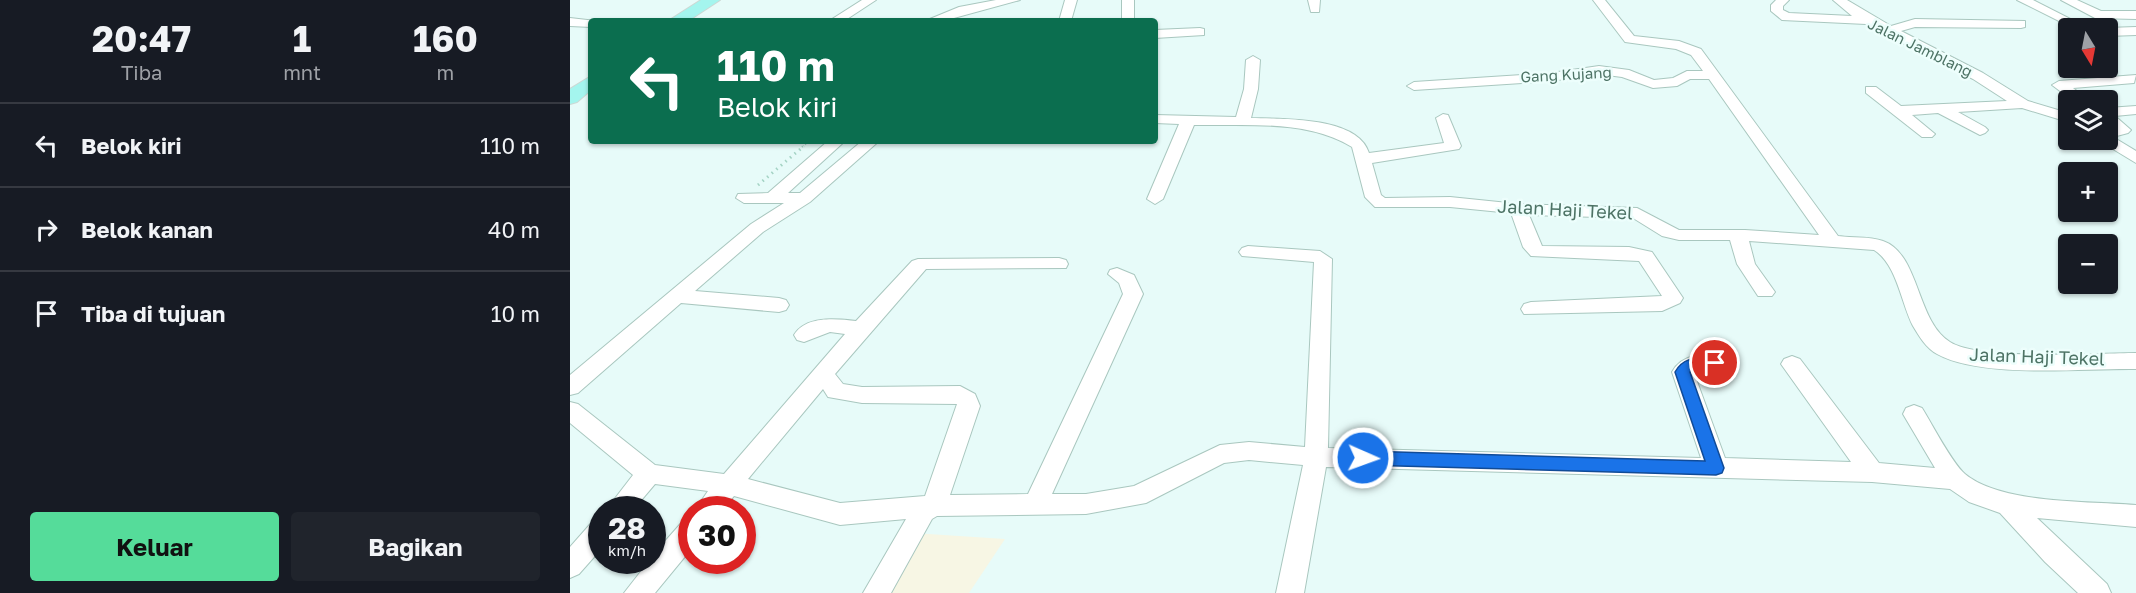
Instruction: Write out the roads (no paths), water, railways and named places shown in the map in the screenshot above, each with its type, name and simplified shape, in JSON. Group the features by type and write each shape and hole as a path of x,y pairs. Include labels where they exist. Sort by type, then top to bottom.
{"main road":[{"path":"681,18 712,0"},
{"path":"570,98 588,83"}],"street":[{"path":"840,18 870,0"},
{"path":"940,18 963,10 1014,0"},
{"path":"1066,18 1071,0"},
{"path":"1128,0 1128,18"},
{"path":"1599,0 1630,39 1693,49 1832,241"},
{"name":"Jalan Jamblang","path":"1783,0 1778,5 1777,11 1786,17 1867,20 1978,76 2023,104 2058,115"},
{"path":"1839,0 1867,20"},
{"path":"2023,0 2061,18"},
{"path":"2067,0 2099,15 2136,15"},
{"path":"570,22 588,23"},
{"path":"1891,32 1900,26 1915,24 2021,24"},
{"path":"2118,32 2136,31"},
{"path":"1158,34 1200,32"},
{"path":"1242,122 1251,88 1253,60"},
{"name":"Gang Kujang","path":"1414,86 1551,77 1599,70 1624,73 1653,84 1677,82 1687,75 1713,75"},
{"path":"2066,90 2059,85 2134,80"},
{"path":"1871,90 1927,134"},
{"path":"1899,111 2023,104"},
{"path":"1941,109 1980,130"},
{"path":"2118,111 2136,110"},
{"name":"Jalan Haji Tekel","path":"1158,118 1323,126 1352,138 1362,151 1372,197 1378,202 1450,202 1518,209 1637,213 1668,232 1679,235 1738,235 1878,245 1890,252 1926,331 1937,343 1951,351 1964,356 1996,359 2136,361"},
{"path":"1363,159 1453,146 1443,118"},
{"path":"1155,199 1188,120"},
{"path":"771,199 834,144"},
{"path":"570,387 757,228 804,198 867,144"},
{"path":"2118,147 2135,157"},
{"path":"744,198 804,198"},
{"path":"1518,209 1537,252 1629,253 1645,256 1673,298 1662,304 1531,309"},
{"path":"1738,235 1746,264 1765,292"},
{"path":"1248,252 1320,257 1323,260 1316,457 1290,593"},
{"path":"718,496 861,328 919,265 925,263 1059,264"},
{"path":"1035,505 1133,294 1127,279 1117,274"},
{"path":"678,296 779,305"},
{"path":"804,335 828,325 861,328"},
{"path":"1715,363 1693,364 1686,366 1683,372 1716,468"},
{"path":"1792,364 1872,472"},
{"path":"824,374 836,391 862,395 960,394 967,400 969,406 934,506 923,512 877,593"},
{"path":"570,410 649,474 728,484 840,514 934,506 1086,504 1137,496 1220,454 1249,451 1316,457 1872,472 1956,480"},
{"path":"1914,414 1956,480 1978,495 2009,505 2136,516"},
{"path":"630,496 649,474"},
{"path":"2009,505 2054,554 2097,593"},
{"path":"570,566 588,545"},
{"path":"638,593 678,546"}]}
